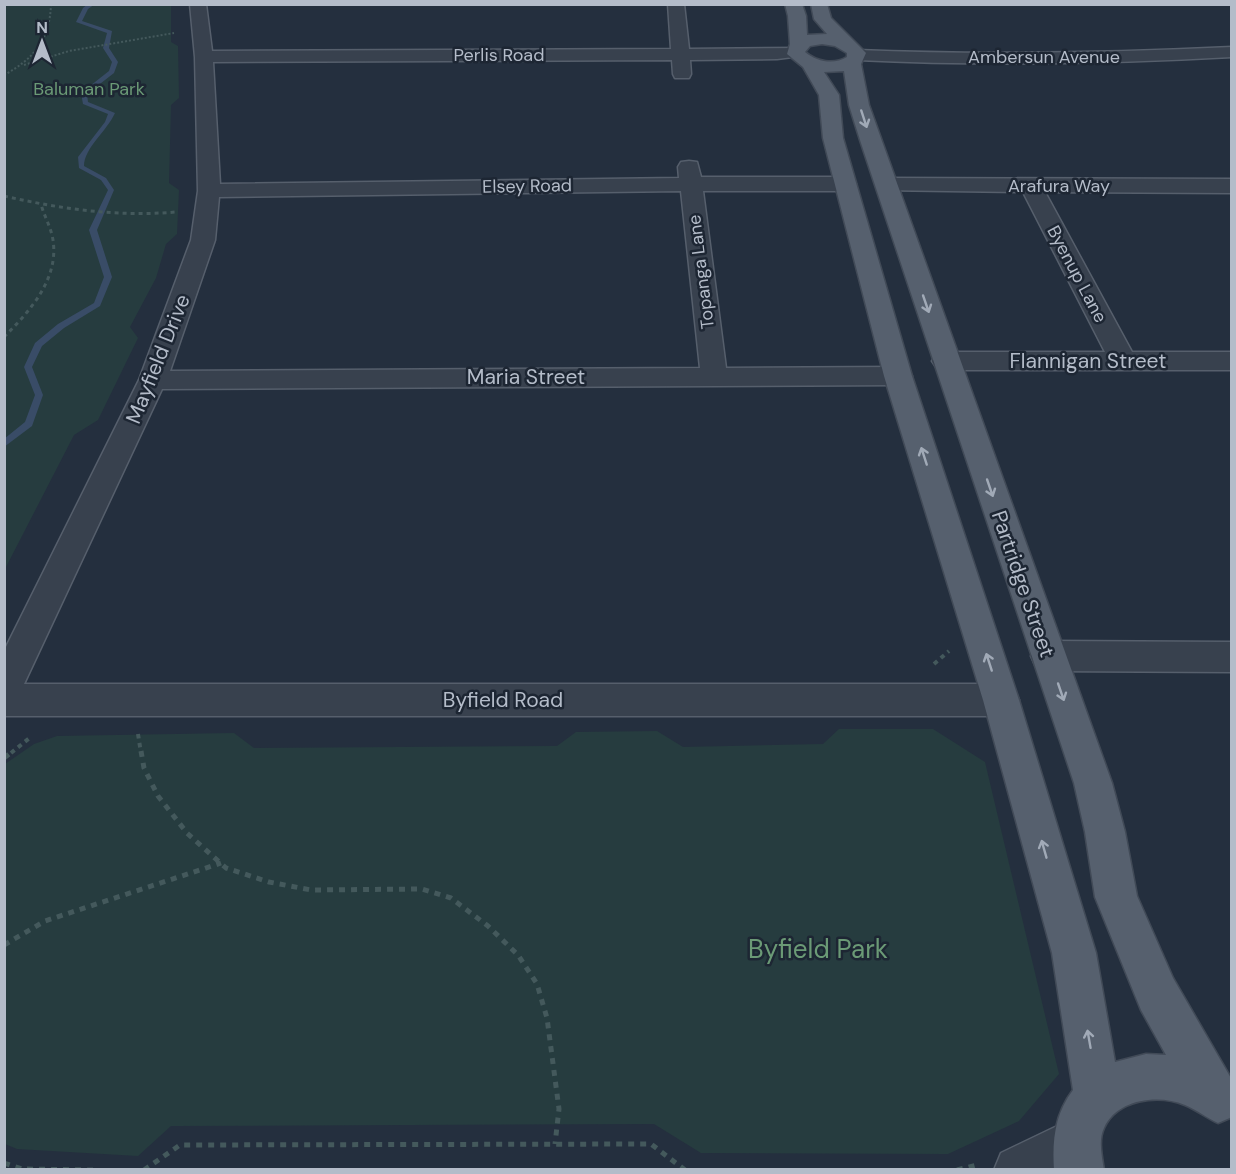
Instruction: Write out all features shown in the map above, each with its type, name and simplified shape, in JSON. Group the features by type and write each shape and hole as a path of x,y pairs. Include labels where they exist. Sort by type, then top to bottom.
{"main road":[{"path":"793,4 802,53 829,95 833,138 898,376 1001,700 1074,953 1098,1096"},
{"path":"819,4 823,19 851,53"},
{"path":"802,53 818,39 851,53"},
{"path":"802,53 830,67 851,53"},
{"name":"Partridge Street","path":"851,53 859,105 945,361 1093,783 1105,832 1116,897 1156,994 1223,1102"},
{"path":"1077,1155 1084,1115 1098,1096 1122,1081 1150,1076 1182,1081 1223,1102"}],"street":[{"name":"Mayfield Drive","path":"4,689 153,380 203,240 209,191 204,57 198,4"},
{"path":"676,4 682,74"},
{"name":"Ambersun Avenue","path":"851,53 867,57 902,57 1153,56 1232,52"},
{"name":"Perlis Road","path":"204,57 802,53"},
{"name":"Elsey Road","path":"209,191 690,175 845,184"},
{"name":"Topanga Lane","path":"690,175 714,376"},
{"name":"Arafura Way","path":"887,186 1232,186"},
{"name":"Byenup Lane","path":"1031,186 1123,361"},
{"name":"Flannigan Street","path":"945,361 1232,361"},
{"name":"Maria Street","path":"153,380 898,376"},
{"path":"1048,656 1232,657"},
{"name":"Byfield Road","path":"4,700 1001,700"},
{"path":"1003,1166 1077,1155"}],"path":[{"path":"24,65 32,59 42,43 50,20 51,4"},
{"path":"4,75 49,56 118,41 178,32"},
{"path":"4,196 94,212 157,214 177,211"},
{"path":"4,337 39,296 55,258 53,237 41,204"},
{"path":"136,721 144,768 158,796 187,832 226,868 269,882 311,890 422,889 451,898 488,926 518,955 537,984 548,1018 559,1109 555,1144"},
{"path":"4,945 45,921 221,864"},
{"path":"144,1170 180,1145 555,1144 651,1144 685,1170"},
{"path":"4,1163 22,1169 93,1170"},
{"path":"957,1170 1003,1166"}],"green space":[{"name":"Baluman Park","path":"5,4 171,5 171,42 178,46 179,98 171,105 169,183 179,190 177,234 166,244 156,278 130,327 138,338 98,420 74,435 5,569"},
{"name":"Byfield Park","path":"839,729 933,729 985,762 1059,1074 1019,1121 948,1154 701,1153 654,1124 171,1126 138,1156 17,1149 5,1144 5,764 34,744 57,736 234,733 254,748 557,746 576,732 657,731 683,747 823,744"}],"waterway":[{"path":"4,444 29,424 39,395 28,367 38,345 61,326 97,304 108,277 93,230 111,190 104,179 81,167 81,157 108,122 112,113 85,103 84,93 112,72 115,62 106,48 110,32 79,22 86,8 93,4"}]}
